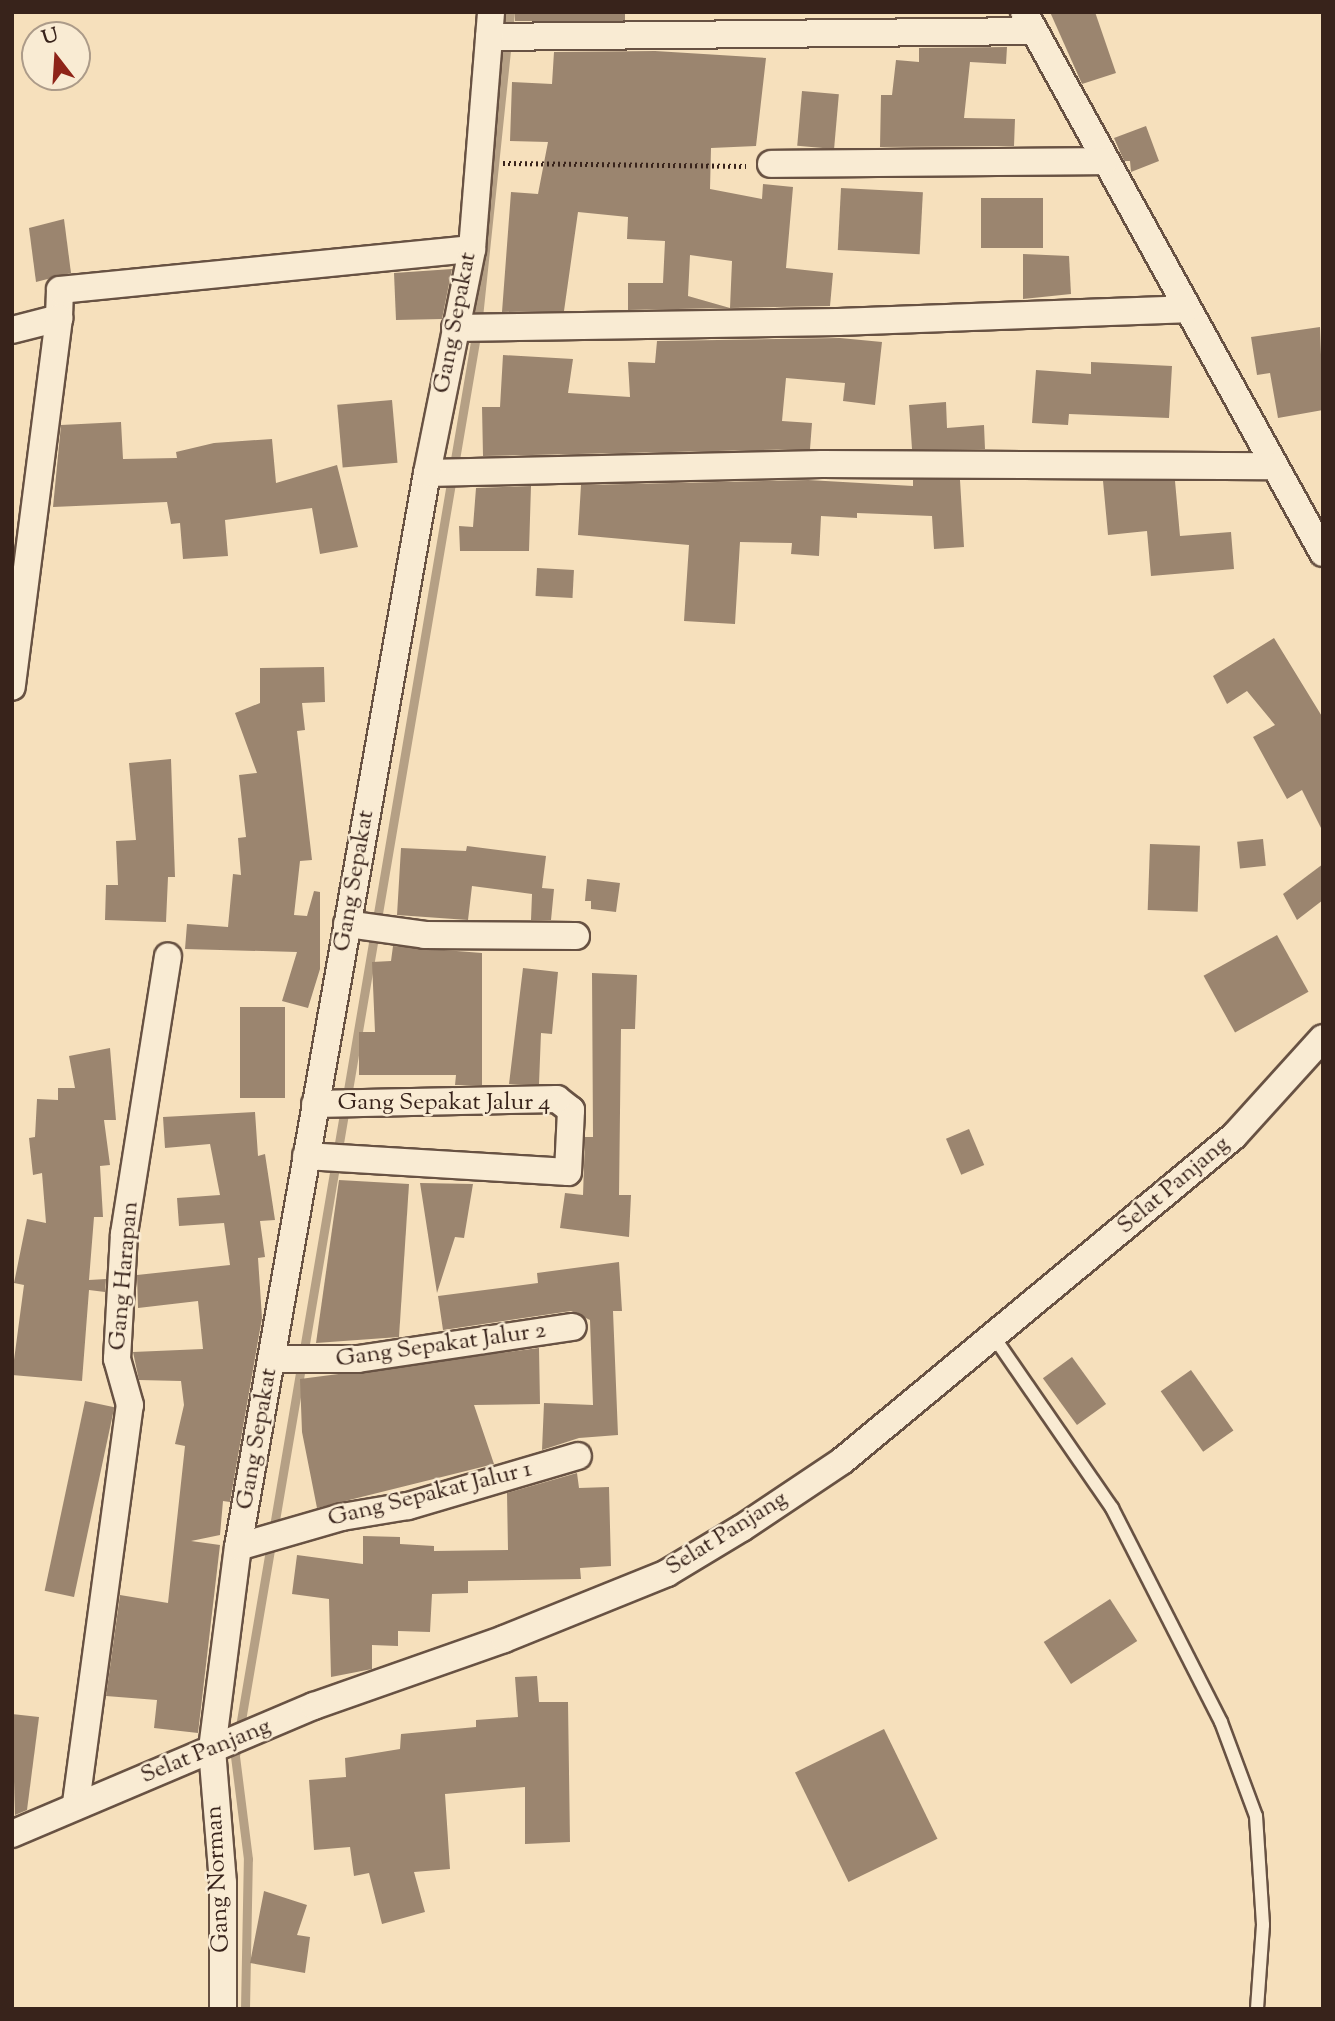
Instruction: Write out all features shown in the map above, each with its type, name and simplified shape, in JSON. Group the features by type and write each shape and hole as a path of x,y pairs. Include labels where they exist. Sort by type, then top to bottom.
{"street":[{"path":"491,29 521,36 1029,22 1323,553"},
{"name":"Gang Sepakat","path":"216,1748 260,1541 289,1361 322,1104 366,928 433,472 467,329 491,29"},
{"path":"771,164 1104,161"},
{"path":"12,687 59,318 60,290 472,249"},
{"path":"467,329 1186,309"},
{"path":"12,330 59,318"},
{"path":"433,472 822,464 1273,466"},
{"path":"366,928 576,936"},
{"name":"Gang Harapan","path":"76,1803 130,1405 117,1359 124,1234 168,956"},
{"name":"Selat Panjang","path":"12,1833 46,1822 76,1803 255,1734 314,1706 504,1639 667,1573 842,1461 1234,1136 1323,1038"},
{"name":"Gang Sepakat Jalur 4","path":"316,1155 568,1172 572,1110 557,1100 322,1104"},
{"name":"Gang Sepakat Jalur 2","path":"289,1361 467,1346 573,1327"},
{"name":"Gang Sepakat Jalur 1","path":"260,1541 408,1506 578,1456"},
{"name":"Gang Norman","path":"216,1748 223,1883 223,2009"}],"lane":[{"path":"994,1337 1112,1507 1221,1722 1255,1816 1263,1924 1257,2009"}],"path":[{"path":"496,163 771,164"}],"building":[{"path":"515,12 625,12 625,21 515,21"},
{"path":"1050,12 1095,12 1116,73 1082,84"},
{"path":"1007,47 1006,64 970,62 964,118 1015,119 1014,146 880,147 881,95 892,95 896,60 919,62 919,48"},
{"path":"655,51 766,58 756,146 711,148 710,189 762,199 763,184 793,187 786,268 833,273 830,306 730,308 628,310 628,283 663,283 665,241 627,239 628,217 578,212 564,311 502,312 511,192 538,194 548,142 510,141 512,82 552,84 554,52","holes":["690,255 732,261 730,308 688,296"]},
{"path":"802,91 839,94 834,149 797,146"},
{"path":"1146,126 1159,161 1131,172 1130,161 1124,161 1114,138"},
{"path":"841,188 923,192 920,254 838,250"},
{"path":"981,198 1043,198 1043,248 981,248"},
{"path":"64,219 71,273 36,282 29,228"},
{"path":"1023,254 1069,256 1071,294 1023,299"},
{"path":"452,269 442,319 396,320 394,273"},
{"path":"1320,327 1323,410 1278,418 1270,373 1257,375 1251,337"},
{"path":"840,338 882,342 875,405 843,401 845,383 786,378 782,421 812,423 810,449 483,456 482,407 500,407 503,355 573,359 568,393 630,397 628,362 655,363 657,341"},
{"path":"1091,362 1172,366 1169,418 1069,414 1068,425 1032,423 1036,370 1091,374"},
{"path":"392,400 397,463 343,468 337,405"},
{"path":"946,402 947,428 984,425 985,449 912,449 909,405"},
{"path":"121,422 123,459 177,458 176,452 214,443 272,439 276,483 337,465 358,547 320,554 312,508 225,520 228,556 183,559 180,523 171,524 167,502 53,507 61,425"},
{"path":"808,480 913,486 913,480 960,480 964,547 934,549 932,516 857,513 857,518 821,516 819,556 791,554 792,543 740,542 735,624 684,621 689,545 578,535 581,485"},
{"path":"1103,481 1175,481 1180,536 1231,532 1234,569 1151,576 1147,531 1108,535"},
{"path":"531,486 529,551 460,551 459,526 473,527 476,488"},
{"path":"537,568 574,570 572,598 536,596"},
{"path":"1274,638 1323,718 1323,832 1302,790 1287,799 1253,737 1275,725 1247,691 1227,704 1213,676"},
{"path":"324,667 325,702 302,703 305,730 297,731 312,860 300,861 294,915 307,916 314,891 320,892 320,969 308,1008 282,1001 297,952 185,949 187,924 228,927 233,874 241,875 238,838 246,837 239,775 257,773 235,713 260,703 260,668"},
{"path":"171,759 175,877 168,877 166,922 105,920 106,885 118,885 116,841 136,840 129,763"},
{"path":"1263,839 1266,866 1240,869 1237,842"},
{"path":"1150,844 1200,846 1198,912 1148,910"},
{"path":"467,846 546,856 542,888 554,889 551,920 531,920 532,894 472,886 468,920 397,915 401,848 466,851"},
{"path":"1323,864 1323,900 1297,920 1283,894"},
{"path":"587,879 620,883 616,912 591,909 591,901 585,901"},
{"path":"1277,935 1309,992 1235,1033 1204,976"},
{"path":"393,946 482,953 482,1085 455,1085 456,1075 359,1075 359,1032 375,1032 372,962 391,961"},
{"path":"523,968 558,972 552,1034 541,1033 539,1084 509,1084"},
{"path":"592,973 637,975 635,1029 621,1029 619,1195 631,1195 629,1237 560,1228 565,1193 583,1195 585,1137 593,1137"},
{"path":"240,1007 285,1007 285,1098 240,1098"},
{"path":"110,1048 116,1120 104,1120 110,1165 100,1166 103,1217 94,1217 89,1280 106,1279 105,1292 89,1290 82,1381 12,1375 24,1285 14,1283 27,1219 46,1223 42,1173 33,1175 29,1138 35,1137 37,1099 58,1100 58,1088 75,1088 69,1056"},
{"path":"255,1112 258,1156 265,1154 275,1220 260,1221 265,1257 258,1258 262,1318 230,1502 223,1501 220,1535 191,1541 220,1545 198,1733 154,1728 157,1700 106,1696 120,1595 168,1603 185,1446 175,1444 184,1405 181,1381 139,1380 133,1352 203,1349 198,1301 138,1308 137,1275 230,1265 224,1223 179,1226 177,1198 220,1195 210,1144 165,1148 163,1117"},
{"path":"969,1129 984,1165 961,1175 946,1139"},
{"path":"339,1180 409,1184 399,1337 316,1343"},
{"path":"420,1183 473,1184 464,1238 455,1237 437,1293"},
{"path":"619,1262 622,1311 613,1311 618,1435 579,1438 542,1450 544,1403 593,1405 590,1320 571,1311 443,1330 438,1296 538,1283 537,1273"},
{"path":"539,1348 540,1404 474,1405 494,1464 317,1508 302,1432 300,1379"},
{"path":"1072,1357 1106,1404 1077,1425 1043,1378"},
{"path":"1191,1370 1233,1431 1203,1452 1161,1391"},
{"path":"85,1401 114,1407 74,1597 45,1591"},
{"path":"577,1473 579,1488 609,1487 611,1566 580,1568 581,1579 468,1581 468,1593 432,1594 430,1632 398,1631 398,1646 372,1645 372,1669 331,1677 329,1599 292,1594 297,1555 363,1564 363,1536 400,1537 400,1544 434,1546 434,1551 508,1550 507,1493"},
{"path":"1110,1599 1137,1641 1071,1684 1044,1642"},
{"path":"537,1676 539,1702 568,1702 570,1842 525,1844 525,1787 445,1794 450,1869 414,1872 425,1912 382,1924 369,1873 354,1876 350,1847 314,1850 309,1780 346,1777 345,1758 400,1749 401,1734 476,1727 476,1720 518,1717 515,1677"},
{"path":"12,1714 39,1717 27,1810 15,1815"},
{"path":"884,1729 937,1839 849,1882 795,1772"},
{"path":"264,1891 307,1905 297,1935 310,1937 305,1973 250,1963"}],"waterway":[{"path":"245,2009 248,1859 235,1756 476,336 510,12"}]}
